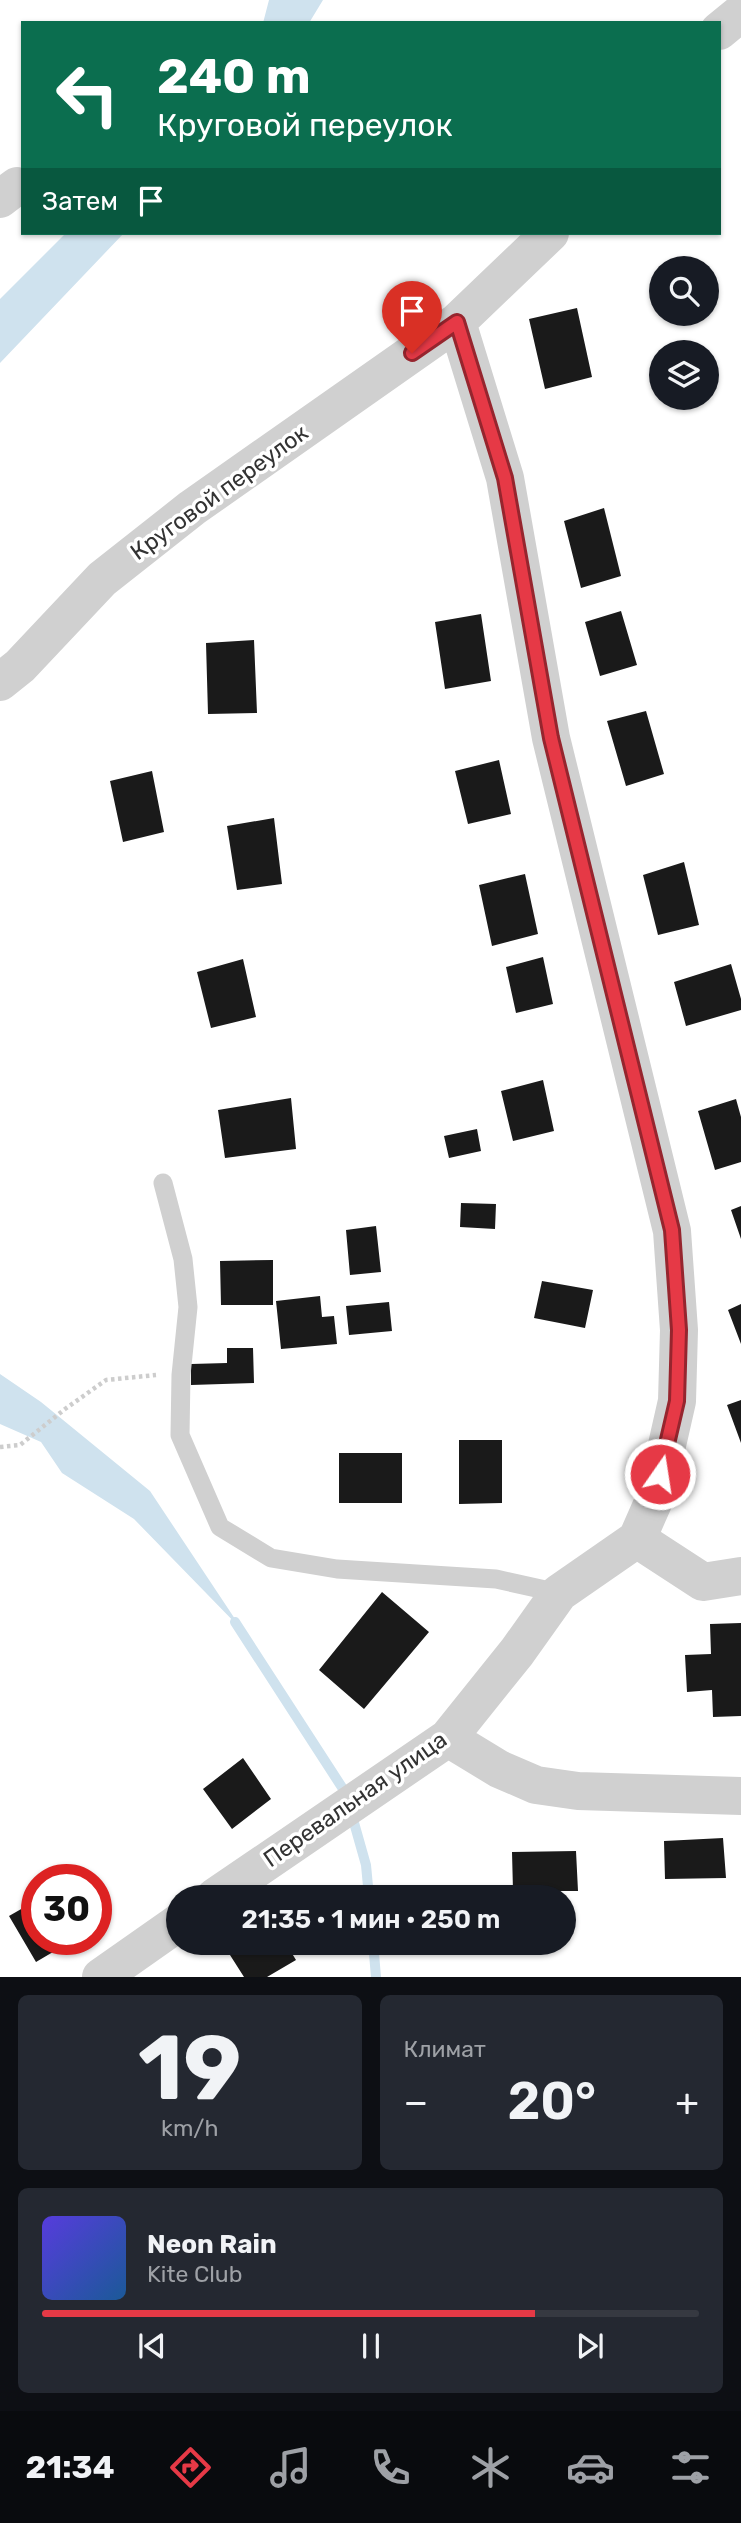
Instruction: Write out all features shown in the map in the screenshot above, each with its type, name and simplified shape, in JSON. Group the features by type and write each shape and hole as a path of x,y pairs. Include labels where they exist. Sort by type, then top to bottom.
{"street":[{"path":"721,29 741,13"},
{"path":"548,235 457,322 505,478 551,738 672,1230 679,1330 677,1401 655,1498 637,1539 703,1582 741,1576"},
{"name":"Круговой переулок","path":"0,682 20,666 102,579 172,524 457,322"},
{"name":"Перевальная улица","path":"232,1885 448,1738 517,1652 559,1593 637,1539"},
{"path":"448,1738 499,1769 536,1785 578,1791 741,1796"},
{"path":"102,1977 166,1932"}],"lane":[{"path":"725,0 741,4"},
{"path":"163,1183 183,1259 188,1307 181,1375 180,1435 220,1527 271,1558 337,1569 496,1579 559,1593"}],"path":[{"path":"0,1447 20,1445 106,1380 138,1375 181,1375"}],"water":[{"path":"269,0 323,0 310,21 264,21"},
{"path":"64,235 122,235 0,363 0,299"},
{"path":"0,1374 41,1402 150,1491 243,1631 134,1519 62,1473 41,1442 0,1424"}],"building":[{"path":"577,308 592,377 545,389 529,319"},
{"path":"604,508 621,576 581,588 564,521"},
{"path":"621,611 637,665 600,676 585,622"},
{"path":"481,614 491,681 445,689 435,622"},
{"path":"254,640 257,713 208,714 206,643"},
{"path":"646,711 664,774 626,786 607,721"},
{"path":"499,760 511,814 468,824 455,771"},
{"path":"152,771 164,832 123,842 110,781"},
{"path":"274,818 282,884 237,890 227,826"},
{"path":"684,862 699,925 658,935 643,875"},
{"path":"525,874 538,934 492,946 479,885"},
{"path":"543,957 553,1004 516,1013 506,967"},
{"path":"243,959 256,1017 211,1028 197,972"},
{"path":"731,964 741,999 741,1010 686,1026 674,982"},
{"path":"543,1080 554,1131 513,1141 501,1091"},
{"path":"291,1098 296,1149 225,1158 218,1110"},
{"path":"736,1099 741,1117 741,1162 715,1170 698,1111"},
{"path":"477,1129 481,1151 449,1158 444,1136"},
{"path":"461,1203 496,1204 495,1229 460,1227"},
{"path":"741,1206 741,1239 731,1210"},
{"path":"376,1226 381,1272 350,1275 346,1230"},
{"path":"273,1260 273,1305 221,1305 220,1261"},
{"path":"542,1281 593,1290 585,1328 534,1318"},
{"path":"320,1296 322,1317 334,1316 337,1344 281,1349 276,1301"},
{"path":"389,1302 392,1331 349,1335 346,1306"},
{"path":"741,1304 741,1344 728,1310"},
{"path":"227,1348 253,1348 254,1383 191,1385 191,1364 227,1363"},
{"path":"741,1400 741,1443 727,1405"},
{"path":"459,1440 502,1440 502,1503 459,1504"},
{"path":"339,1453 402,1453 402,1503 339,1503"},
{"path":"382,1592 429,1632 364,1709 319,1670"},
{"path":"741,1623 741,1716 713,1717 712,1690 687,1692 685,1655 711,1654 710,1624"},
{"path":"243,1758 271,1799 232,1829 203,1789"},
{"path":"723,1838 726,1878 665,1879 664,1841"},
{"path":"576,1851 578,1891 576,1885 513,1885 512,1852"},
{"path":"21,1909 21,1936 9,1916"},
{"path":"32,1955 48,1955 36,1962"},
{"path":"230,1955 293,1955 296,1960 267,1977 244,1977"}],"waterway":[{"path":"235,1622 347,1798"},
{"path":"351,1812 366,1865 368,1885"},
{"path":"374,1955 376,1977"}],"route":[{"path":"412,353 457,322 505,478 551,738 672,1230 679,1330 677,1401 660,1474"}]}
